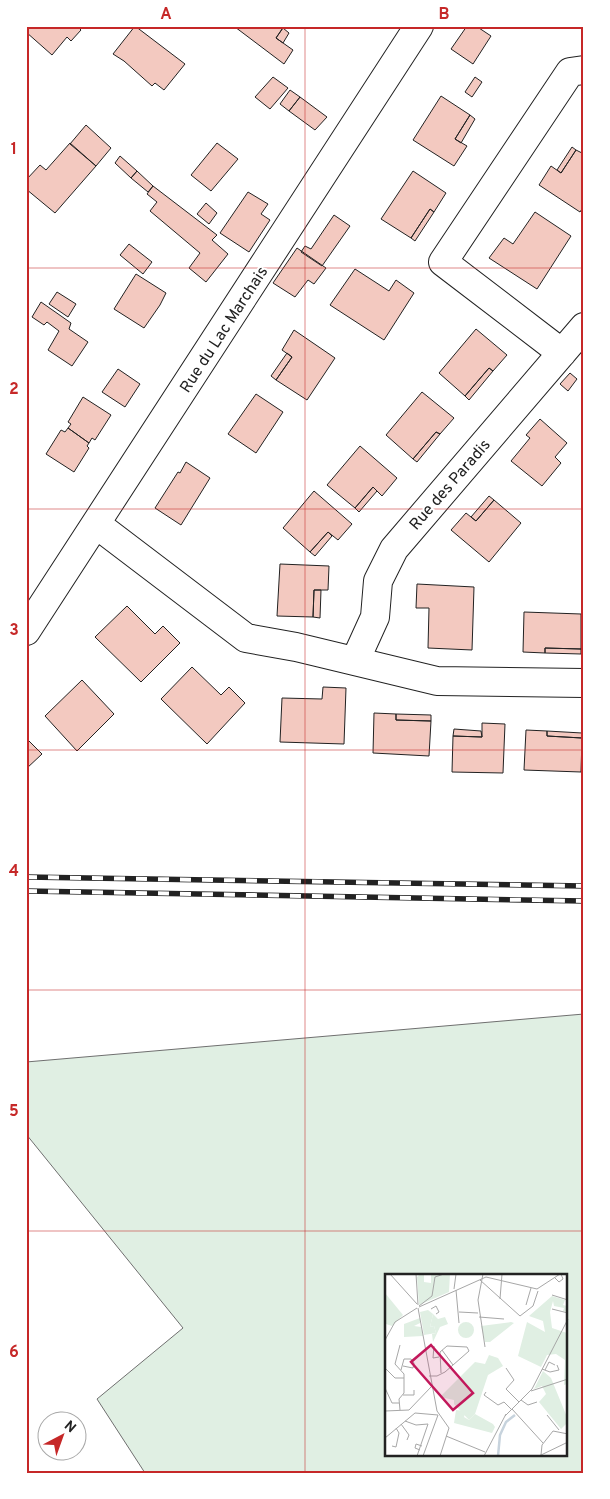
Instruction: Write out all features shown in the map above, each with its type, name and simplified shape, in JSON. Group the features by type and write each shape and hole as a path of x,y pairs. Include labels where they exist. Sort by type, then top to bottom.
{"street":[{"name":"Rue du Lac Marchais","path":"26,631 419,26"},
{"path":"562,353 443,262 570,72 584,70"},
{"name":"Rue des Paradis","path":"355,661 375,617 378,581 394,549 584,327"},
{"path":"96,524 246,638 355,661 437,682 584,683"}],"green space":[{"path":"584,1014 584,1473 145,1473 97,1399 183,1328 26,1134 26,1062"}],"building":[{"path":"29,26 77,26 81,30 71,41 67,37 52,55 26,32"},
{"path":"135,26 185,64 164,90 155,83 152,86 124,61 113,54"},
{"path":"243,26 245,28 247,26 284,26 276,38 293,50 284,64 235,27"},
{"path":"467,26 476,26 491,36 473,64 451,49"},
{"path":"283,28 289,33 283,43 276,38"},
{"path":"273,77 288,88 270,109 255,97"},
{"path":"475,77 482,82 472,97 465,92"},
{"path":"290,90 300,97 289,111 280,104"},
{"path":"441,96 470,115 455,139 467,146 454,166 413,140"},
{"path":"300,97 327,117 315,130 289,111"},
{"path":"470,115 475,119 461,143 455,139"},
{"path":"86,125 111,148 96,166 70,144"},
{"path":"70,143 96,166 55,213 26,189 26,180 40,165 46,170"},
{"path":"217,143 238,159 211,191 191,175"},
{"path":"572,147 576,150 561,173 557,170"},
{"path":"576,150 584,154 584,206 580,212 539,185 551,166 561,173"},
{"path":"120,156 137,171 131,178 115,163"},
{"path":"137,171 153,186 148,192 131,178"},
{"path":"413,171 446,193 434,212 430,209 411,238 381,219"},
{"path":"153,186 217,235 212,240 228,254 206,282 189,268 200,253 150,211 157,202 147,194"},
{"path":"248,192 268,204 261,214 270,220 249,252 220,233"},
{"path":"206,203 217,213 209,224 197,214"},
{"path":"430,209 434,212 415,241 411,238"},
{"path":"535,212 571,236 537,289 489,258 504,238 513,244"},
{"path":"334,215 350,226 322,266 301,252 305,246 311,249"},
{"path":"129,244 152,262 143,274 120,255"},
{"path":"297,248 326,268 314,284 308,280 295,297 273,283"},
{"path":"355,269 389,291 396,280 414,293 384,340 330,305"},
{"path":"136,274 166,293 144,328 114,309"},
{"path":"57,292 76,304 68,317 49,304"},
{"path":"41,302 71,323 69,329 88,342 72,366 48,350 59,331 47,322 44,325 32,317"},
{"path":"476,329 507,355 493,371 489,368 465,396 439,373"},
{"path":"294,330 335,358 307,400 276,380 292,357 282,350"},
{"path":"287,353 292,357 276,380 271,376"},
{"path":"489,368 493,371 469,400 465,396"},
{"path":"118,369 140,384 125,407 102,392"},
{"path":"570,373 577,379 568,391 560,384"},
{"path":"422,392 454,418 440,434 436,432 413,459 386,435"},
{"path":"256,394 283,412 256,453 228,434"},
{"path":"83,397 111,415 95,440 92,438 89,443 68,428 71,424 68,422"},
{"path":"540,419 567,443 555,457 561,463 542,486 511,461 530,438 526,435"},
{"path":"68,428 89,443 87,446 89,448 74,472 46,454 61,430 65,432"},
{"path":"436,432 440,434 417,462 413,459"},
{"path":"360,446 397,478 382,496 373,487 355,508 327,485"},
{"path":"186,462 210,478 181,525 155,508"},
{"path":"373,487 377,491 359,512 355,508"},
{"path":"314,491 352,524 338,540 328,532 310,552 283,528"},
{"path":"489,496 494,500 476,521 471,517"},
{"path":"494,500 521,523 489,562 451,530 466,513 476,521"},
{"path":"328,532 332,536 315,556 310,552"},
{"path":"280,564 329,566 328,590 314,590 313,617 277,616"},
{"path":"417,584 474,587 472,650 428,648 429,608 416,608"},
{"path":"314,590 321,590 320,618 313,617"},
{"path":"127,606 155,634 163,626 180,643 141,682 95,637"},
{"path":"524,612 581,614 581,649 545,648 545,653 523,652"},
{"path":"545,648 581,649 581,654 545,653"},
{"path":"192,667 221,695 229,687 245,703 207,744 161,699"},
{"path":"82,680 114,714 77,751 45,716"},
{"path":"323,687 346,688 344,744 280,742 282,698 322,699"},
{"path":"374,713 396,714 396,720 431,721 429,756 373,753"},
{"path":"396,714 431,715 431,721 396,720"},
{"path":"482,723 505,724 503,773 452,772 453,736 482,737"},
{"path":"454,729 481,731 482,737 453,736"},
{"path":"526,730 547,731 547,736 582,738 581,772 524,770"},
{"path":"547,731 582,733 582,738 547,736"},
{"path":"26,738 42,754 26,769"}],"railway":[{"path":"26,877 584,886"},
{"path":"26,891 584,901"}]}
